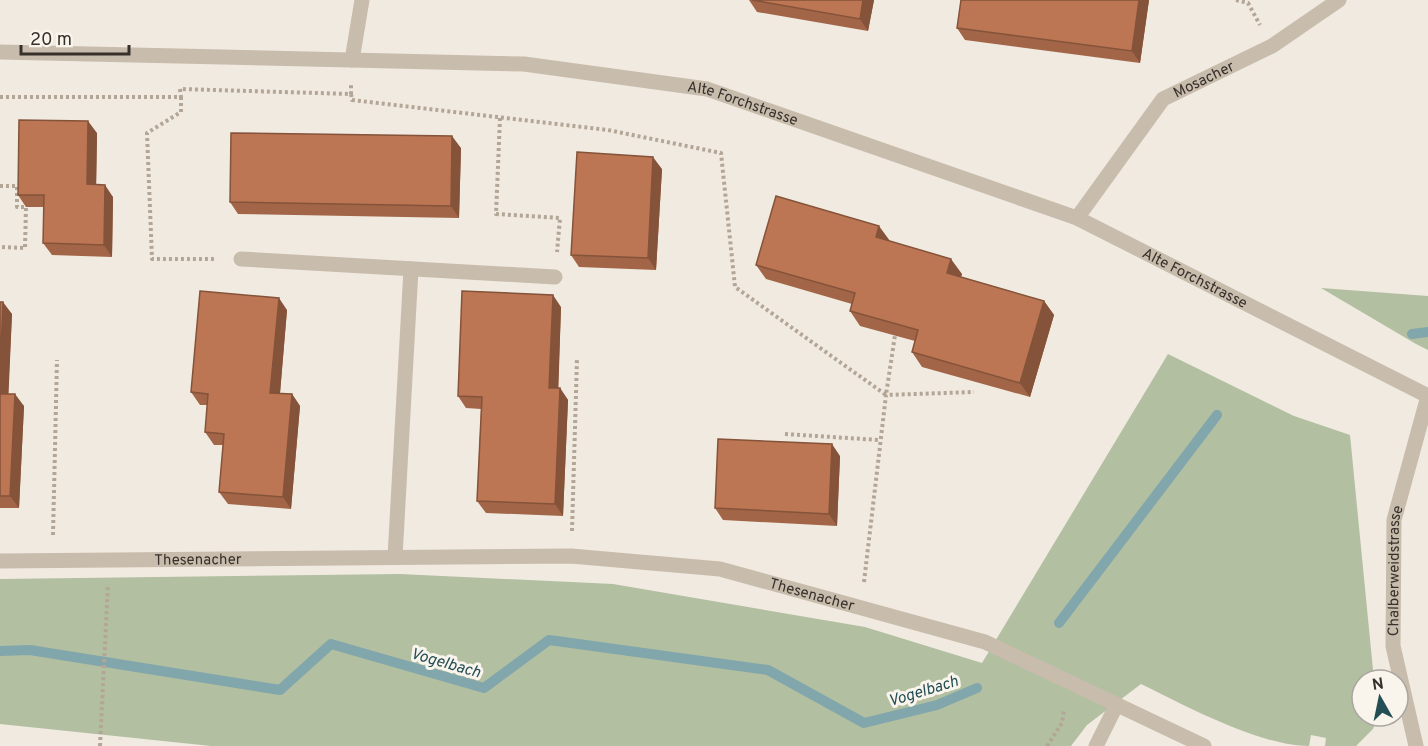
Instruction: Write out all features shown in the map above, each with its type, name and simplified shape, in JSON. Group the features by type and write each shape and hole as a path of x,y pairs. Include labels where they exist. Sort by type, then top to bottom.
{"street":[{"path":"352,60 362,0"},
{"name":"Mosacher","path":"1077,218 1163,99 1272,46 1339,0"},
{"name":"Alte Forchstrasse","path":"0,52 524,64 707,89 1077,218 1428,396"},
{"path":"241,258 555,277"},
{"path":"395,557 411,269"},
{"name":"Chalberweidstrasse","path":"1416,746 1393,646 1394,520 1428,396"},
{"name":"Thesenacher","path":"0,561 571,556 720,569 985,642 1204,746"},
{"path":"1096,746 1117,704"}],"path":[{"path":"1236,0 1248,3 1272,46"},
{"path":"352,60 352,100 608,130 721,153 735,287 886,395 974,392"},
{"path":"241,258 152,259 147,133 181,112 180,89 351,94"},
{"path":"0,97 181,97"},
{"path":"500,118 496,214 560,218 555,277"},
{"path":"0,186 17,186 17,207 26,207 25,248 0,247"},
{"path":"862,607 879,440 895,335"},
{"path":"571,556 577,358"},
{"path":"53,560 57,360"},
{"path":"785,434 879,440"},
{"path":"100,746 109,560"},
{"path":"1047,746 1062,723 1070,682"}],"green space":[{"path":"1321,288 1428,296 1428,350 1416,344"},
{"path":"1168,354 1294,416 1350,435 1373,668 1350,668 1350,728 1373,728 1356,746 1325,746 1326,738 1311,735 1309,746 1268,739 1224,723 1141,684 1087,725 1071,746 211,746 0,724 0,579 400,574 613,584 865,627 982,663"}],"building":[{"path":"752,0 863,0 860,19"},
{"path":"961,0 1139,0 1132,51 957,28"},
{"path":"19,120 88,121 87,184 105,185 104,245 43,243 44,195 18,195"},
{"path":"231,133 452,136 451,206 230,202"},
{"path":"577,152 653,157 648,258 571,255"},
{"path":"776,196 879,226 876,237 951,259 947,273 1044,301 1020,383 912,352 918,330 850,311 855,293 756,265"},
{"path":"200,291 279,298 270,393 292,394 283,497 219,492 224,434 205,432 208,394 191,392"},
{"path":"462,291 553,295 549,388 560,388 555,504 477,501 482,397 458,396"},
{"path":"0,302 3,302 0,374"},
{"path":"0,394 15,394 10,496 0,496"},
{"path":"718,439 832,444 829,514 715,508"}],"waterway":[{"name":"Vogelbach","path":"1412,334 1428,332"},
{"name":"Vogelbach","path":"1059,623 1217,415"},
{"name":"Vogelbach","path":"0,651 30,650 280,690 331,644 484,688 549,640 768,670 864,723 937,705 977,688"}]}
